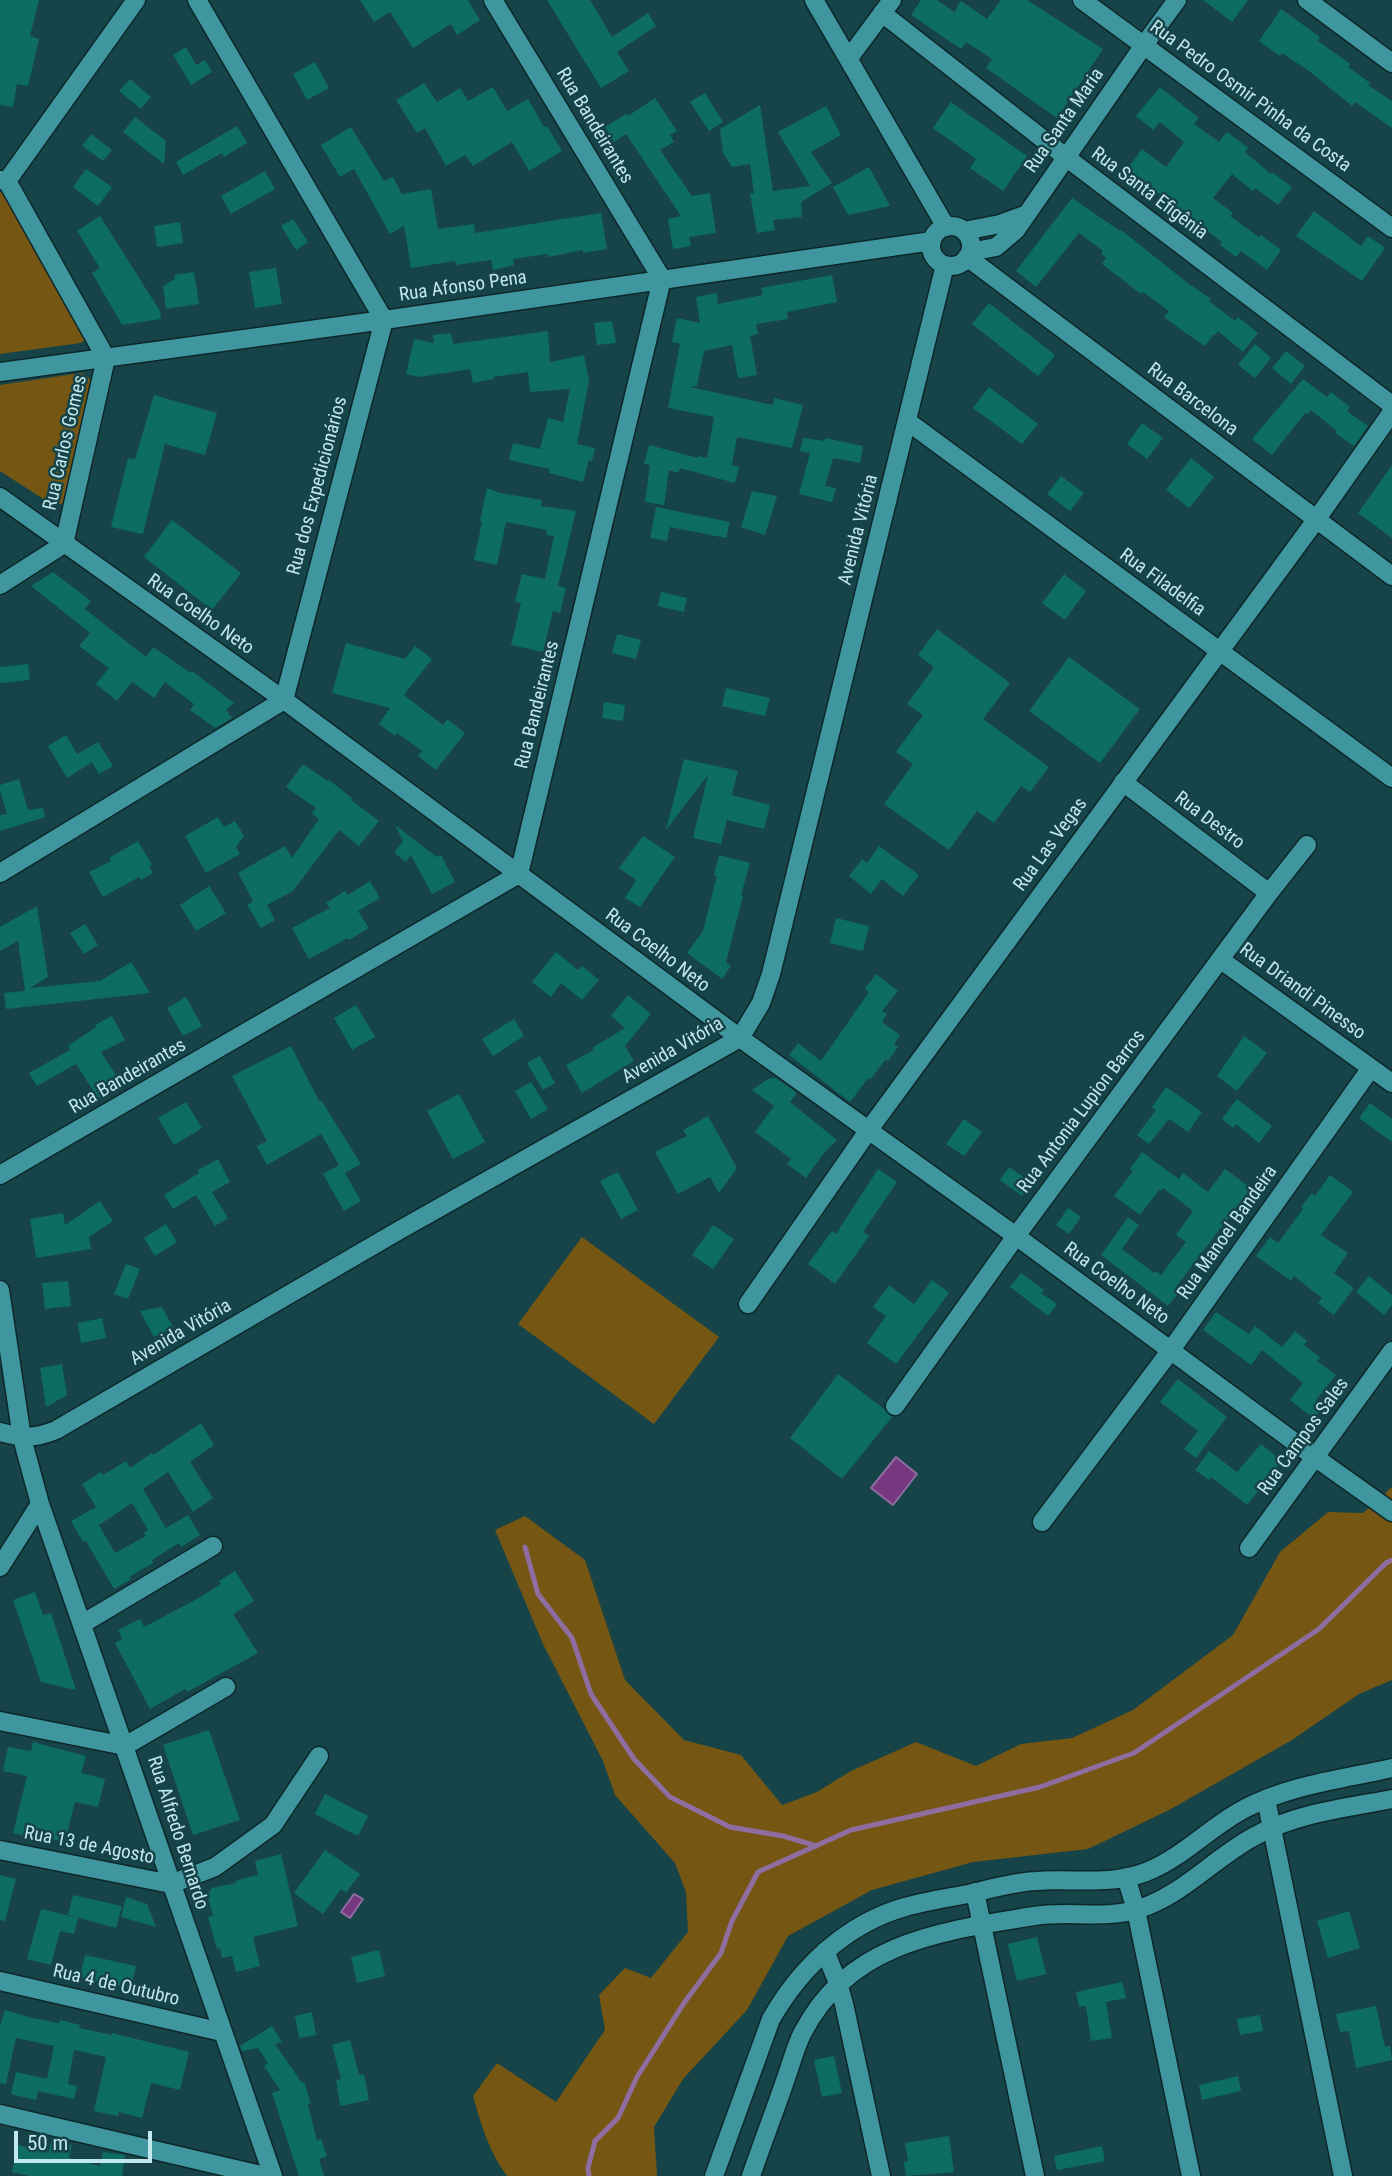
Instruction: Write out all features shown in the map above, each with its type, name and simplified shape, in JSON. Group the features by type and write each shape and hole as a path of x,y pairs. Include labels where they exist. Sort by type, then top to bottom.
{"street":[{"path":"4,181 136,0"},
{"path":"197,0 384,320"},
{"name":"Rua Bandeirantes","path":"0,1175 519,874 662,279 493,0"},
{"path":"814,0 946,227"},
{"name":"Rua Pedro Osmir Pinha da Costa","path":"1082,0 1392,228"},
{"name":"Rua Santa Maria","path":"968,254 996,247 1016,230 1177,0"},
{"path":"1307,0 1392,62"},
{"path":"849,58 887,7"},
{"name":"Rua Santa Efigênia","path":"887,7 1066,158 1392,405"},
{"name":"Rua Carlos Gomes","path":"4,181 106,358 64,544"},
{"path":"964,230 1000,224 1025,215"},
{"path":"946,227 964,230 970,240 968,254 960,263 945,265 940,262 932,253 932,241 937,232 946,227"},
{"name":"Rua Afonso Pena","path":"0,372 932,241"},
{"name":"Rua Barcelona","path":"968,254 1392,576"},
{"name":"Avenida Vitória","path":"0,1432 22,1438 40,1436 56,1430 398,1231 740,1038 761,1003 771,974 945,265"},
{"name":"Rua dos Expedicionários","path":"284,700 384,320"},
{"name":"Rua Las Vegas","path":"748,1304 868,1131 1316,520 1392,412"},
{"name":"Rua Filadelfia","path":"907,421 1392,778"},
{"name":"Rua Coelho Neto","path":"0,497 284,700 740,1038 1016,1236 1392,1512"},
{"path":"0,584 64,544"},
{"path":"0,873 284,700"},
{"name":"Rua Destro","path":"1124,782 1269,893"},
{"name":"Rua Antonia Lupion Barros","path":"895,1406 1016,1236 1307,845"},
{"name":"Rua Driandi Pinesso","path":"1221,960 1392,1083"},
{"name":"Rua Manoel Bandeira","path":"1042,1522 1171,1350 1371,1068"},
{"name":"Rua Alfredo Bernardo","path":"0,1290 22,1438 40,1504 273,2176"},
{"name":"Rua Campos Sales","path":"1249,1548 1392,1351"},
{"path":"0,1567 40,1504"},
{"path":"82,1624 213,1546"},
{"path":"0,1721 125,1746 226,1687"},
{"path":"171,1884 215,1867 273,1825 319,1756"},
{"path":"720,2171 771,2019 796,1979 847,1934 885,1914 925,1902 1035,1881 1105,1881 1144,1873 1166,1862 1233,1816 1266,1799 1314,1784 1392,1769"},
{"path":"1266,1799 1343,2176"},
{"path":"751,2176 802,2033 838,1983 866,1962 898,1946 932,1935 1038,1915 1107,1915 1136,1910 1183,1888 1238,1847 1272,1827 1300,1817 1392,1799"},
{"name":"Rua 13 de Agosto","path":"0,1850 171,1884"},
{"path":"1126,1877 1136,1910 1191,2176"},
{"path":"975,1892 1035,2176"},
{"path":"825,1951 838,1983 881,2176"},
{"name":"Rua 4 de Outubro","path":"0,1981 222,2032"},
{"path":"0,2115 265,2176"}],"shaded area":[{"path":"0,192 4,193 86,339 81,343 0,354"},
{"path":"81,373 92,383 67,500 61,504 51,504 0,471 0,385"},
{"path":"582,1237 719,1337 654,1424 518,1324"},
{"path":"896,1457 917,1474 893,1505 871,1488"},
{"path":"1392,1487 1392,1680 1359,1694 1292,1740 1169,1810 1088,1849 973,1862 872,1890 788,1936 747,2010 683,2079 654,2127 657,2176 507,2176 490,2148 473,2096 497,2063 556,2102 605,2030 599,1995 625,1968 651,1978 688,1932 686,1892 675,1863 615,1795 603,1761 543,1644 495,1530 525,1516 585,1560 625,1680 684,1740 741,1755 782,1805 817,1792 851,1771 916,1742 976,1766 1021,1744 1072,1738 1133,1710 1233,1635 1280,1552 1328,1512 1363,1513"},
{"path":"354,1894 363,1899 350,1918 341,1912"}],"building":[{"path":"0,0 39,0 30,36 39,39 28,86 17,84 13,107 0,105"},
{"path":"360,0 468,0 480,20 457,35 451,24 413,48 390,12 374,22"},
{"path":"547,0 590,0 612,37 648,13 656,26 617,52 629,71 601,88"},
{"path":"921,0 937,0 954,12 961,1 987,19 1001,0 1027,0 1103,49 1057,118 986,68 992,59 966,42 961,49 911,15"},
{"path":"1203,0 1248,0 1232,22"},
{"path":"1281,9 1320,37 1318,41 1350,64 1348,67 1370,83 1368,85 1392,101 1392,128 1355,102 1352,106 1309,71 1259,41"},
{"path":"186,47 196,65 205,60 212,72 191,85 173,55"},
{"path":"315,62 329,88 307,100 293,74"},
{"path":"130,79 151,97 141,109 119,91"},
{"path":"424,83 437,102 460,88 468,101 493,87 507,111 528,99 562,151 529,171 512,142 473,166 465,155 446,166 425,128 417,133 396,100"},
{"path":"1160,87 1199,118 1194,124 1219,142 1227,132 1248,148 1245,152 1271,174 1272,172 1292,187 1278,205 1255,188 1253,191 1232,174 1213,198 1233,213 1230,216 1281,250 1267,270 1241,251 1236,257 1220,245 1222,242 1149,186 1144,192 1122,176 1142,149 1166,167 1184,142 1160,122 1153,130 1136,116"},
{"path":"705,93 723,122 709,131 690,102"},
{"path":"655,98 677,131 670,135 674,142 660,150 692,196 710,193 716,233 689,237 691,246 673,249 668,219 681,216 626,134 614,142 605,127"},
{"path":"951,102 1027,156 1003,191 970,168 976,159 933,128"},
{"path":"760,105 773,191 810,186 778,132 826,106 841,135 811,152 832,183 801,202 802,217 773,220 775,230 757,233 750,194 754,193 750,164 732,167 723,153 720,129"},
{"path":"135,117 166,141 164,164 123,132"},
{"path":"237,126 247,143 224,157 222,153 183,175 176,162"},
{"path":"351,127 384,181 393,177 402,194 431,189 438,229 474,224 475,233 601,213 607,249 513,259 514,265 493,270 491,260 456,265 455,261 411,268 404,226 390,234 354,169 340,177 321,145"},
{"path":"91,134 112,150 103,161 82,146"},
{"path":"869,167 890,206 848,215 833,187"},
{"path":"86,169 112,187 98,206 73,187"},
{"path":"265,171 275,189 231,214 221,196"},
{"path":"1072,198 1121,230 1211,299 1209,301 1235,321 1238,317 1258,333 1243,352 1218,331 1205,346 1184,332 1164,317 1169,311 1143,292 1141,294 1102,264 1106,258 1101,254 1103,251 1079,233 1036,287 1016,271"},
{"path":"1314,211 1361,246 1368,236 1385,248 1362,281 1296,236"},
{"path":"100,216 160,311 161,319 122,325 92,273 100,268 77,231"},
{"path":"293,219 308,242 296,250 281,226"},
{"path":"180,222 183,243 157,247 154,226"},
{"path":"276,268 282,304 255,308 249,272"},
{"path":"194,272 199,304 166,309 163,286 175,279 174,275"},
{"path":"832,275 837,302 787,312 788,319 756,324 758,334 750,336 757,375 738,378 732,345 704,351 697,386 690,387 773,405 774,398 803,405 792,448 737,437 732,465 739,467 735,483 680,468 678,473 669,470 664,505 645,502 650,465 644,464 649,445 707,458 714,417 668,408 680,344 672,342 677,318 700,323 696,297 717,293 718,304 763,295 761,288"},
{"path":"989,303 1055,355 1038,376 972,324"},
{"path":"612,321 616,343 597,345 594,323"},
{"path":"548,331 550,362 584,355 589,380 577,444 595,448 583,482 549,473 549,469 509,460 513,443 540,449 548,418 563,422 570,389 530,392 528,372 473,383 470,369 419,377 406,374 414,339 434,343 433,335 451,333 453,344"},
{"path":"1255,344 1271,358 1255,378 1238,365"},
{"path":"1286,351 1305,366 1291,384 1272,368"},
{"path":"1303,379 1327,397 1331,392 1350,407 1347,411 1368,426 1354,446 1335,433 1337,431 1311,410 1307,415 1305,413 1272,455 1252,439"},
{"path":"989,387 1038,424 1022,444 973,408"},
{"path":"154,395 217,413 205,455 165,444 143,534 111,527 128,458 135,459"},
{"path":"1142,423 1163,438 1147,459 1127,444"},
{"path":"803,438 825,441 825,438 863,446 860,463 833,458 825,486 836,488 832,502 799,494 810,453 800,451"},
{"path":"1191,458 1214,477 1189,508 1166,490"},
{"path":"1392,465 1392,538 1358,513"},
{"path":"1061,476 1084,493 1070,511 1047,494"},
{"path":"487,488 500,493 542,500 541,506 576,511 558,586 566,588 560,613 553,611 543,652 511,645 521,603 515,602 522,574 545,579 554,536 546,535 547,530 506,522 497,565 474,560"},
{"path":"752,491 777,496 765,535 741,527"},
{"path":"656,507 730,522 726,538 670,527 667,541 650,538"},
{"path":"172,520 241,573 212,610 144,557"},
{"path":"53,572 91,601 85,609 146,657 153,647 191,673 192,671 234,703 226,710 232,718 215,728 190,710 194,704 165,682 154,698 132,682 117,701 96,684 109,668 79,646 90,633 31,586"},
{"path":"1064,574 1086,591 1065,620 1042,603"},
{"path":"661,592 687,598 684,612 658,606"},
{"path":"937,629 1010,683 983,719 1049,767 1030,792 1021,786 994,823 977,811 949,850 884,804 913,764 896,752 923,715 907,704 934,667 918,655"},
{"path":"617,634 641,640 636,659 612,653"},
{"path":"346,643 405,659 415,646 432,659 404,695 443,725 447,719 465,733 436,770 418,756 422,751 379,724 390,708 332,693"},
{"path":"1069,657 1140,709 1100,763 1029,711"},
{"path":"28,664 30,680 0,683 0,667"},
{"path":"726,688 770,698 765,716 722,706"},
{"path":"604,702 625,705 623,721 602,718"},
{"path":"66,735 77,754 98,742 113,766 99,774 92,762 67,778 48,746"},
{"path":"684,759 738,771 732,795 770,805 764,829 727,820 721,844 693,838 708,775 666,830"},
{"path":"303,764 329,780 379,821 359,846 339,830 293,891 267,905 275,920 261,928 247,905 253,901 238,873 285,846 292,858 319,819 312,813 316,808 286,787"},
{"path":"19,779 28,810 43,808 45,817 0,831 0,815 7,814 0,785"},
{"path":"218,817 224,827 235,821 244,836 236,847 240,854 206,873 185,836"},
{"path":"395,825 437,857 441,855 455,882 432,894 411,855 406,862 394,853 403,841"},
{"path":"643,836 675,857 640,907 625,898 636,880 619,868"},
{"path":"138,841 152,865 149,866 153,873 141,880 139,877 103,897 89,872 111,861 109,858"},
{"path":"879,846 919,875 903,896 882,879 871,894 849,876 862,859 867,863"},
{"path":"719,855 750,863 726,962 731,966 722,979 687,953 703,931 717,876 714,875"},
{"path":"370,881 380,898 358,911 369,928 309,959 292,928 330,908 326,903 345,891 348,895"},
{"path":"209,886 226,913 196,931 180,905"},
{"path":"37,906 48,977 30,988 100,981 131,962 150,993 6,1009 4,993 25,991 18,941 0,951 0,927"},
{"path":"836,918 869,926 863,951 830,943"},
{"path":"85,924 98,945 84,954 70,933"},
{"path":"556,952 578,970 582,966 599,980 582,1000 561,983 551,997 532,982"},
{"path":"876,974 898,991 882,1011 887,1014 882,1022 900,1035 894,1044 898,1047 870,1080 868,1078 850,1102 789,1055 798,1043 821,1061 869,992 865,989"},
{"path":"628,995 651,1014 625,1046 634,1061 582,1093 566,1065 594,1050 592,1048 625,1028 611,1016"},
{"path":"186,997 202,1026 183,1036 167,1008"},
{"path":"356,1005 375,1037 352,1050 334,1018"},
{"path":"112,1016 125,1040 101,1052 121,1083 98,1098 76,1064 37,1086 29,1073 70,1050 68,1046 96,1027 95,1025"},
{"path":"514,1019 524,1036 493,1056 482,1039"},
{"path":"1244,1036 1267,1053 1237,1091 1217,1076"},
{"path":"291,1046 319,1101 321,1100 361,1164 345,1173 361,1201 344,1211 323,1174 339,1165 321,1134 267,1165 257,1146 267,1141 232,1076"},
{"path":"540,1056 555,1083 543,1090 527,1063"},
{"path":"776,1078 797,1093 790,1102 837,1140 806,1178 787,1164 791,1159 755,1132 774,1106 752,1090 768,1079"},
{"path":"531,1082 548,1109 531,1119 515,1091"},
{"path":"1166,1087 1202,1112 1188,1132 1169,1119 1149,1144 1137,1135 1156,1110 1152,1107"},
{"path":"459,1094 485,1142 453,1159 427,1111"},
{"path":"1237,1099 1272,1126 1259,1143 1236,1124 1233,1128 1222,1119"},
{"path":"186,1102 202,1128 174,1145 158,1118"},
{"path":"1370,1103 1392,1119 1392,1142 1359,1118"},
{"path":"708,1116 737,1168 719,1193 710,1177 678,1194 655,1152 687,1136 683,1130"},
{"path":"964,1119 982,1132 964,1156 946,1144"},
{"path":"1142,1152 1179,1179 1183,1173 1208,1192 1225,1169 1251,1188 1176,1287 1181,1290 1168,1306 1101,1255 1128,1217 1139,1225 1122,1249 1154,1273 1156,1271 1161,1275 1186,1242 1176,1235 1193,1211 1163,1188 1140,1215 1114,1196 1133,1171 1130,1169"},
{"path":"218,1159 230,1182 212,1192 228,1218 215,1226 196,1195 173,1209 164,1195"},
{"path":"1009,1167 1032,1183 1022,1196 1000,1180"},
{"path":"878,1169 897,1182 863,1232 869,1236 835,1284 808,1264 832,1231 836,1234"},
{"path":"618,1172 638,1210 621,1219 600,1181"},
{"path":"1330,1175 1353,1192 1321,1235 1348,1253 1334,1273 1354,1288 1334,1315 1318,1303 1322,1298 1294,1276 1291,1281 1256,1256 1270,1237 1278,1243 1303,1209 1301,1207 1312,1193 1315,1196"},
{"path":"100,1201 113,1221 89,1237 91,1249 36,1258 30,1219 63,1213 65,1225"},
{"path":"1068,1208 1081,1217 1069,1234 1056,1225"},
{"path":"166,1224 177,1242 155,1256 144,1238"},
{"path":"713,1225 734,1239 713,1269 692,1255"},
{"path":"126,1264 140,1269 128,1299 114,1294"},
{"path":"1021,1273 1044,1290 1041,1293 1057,1304 1048,1316 1010,1287"},
{"path":"1369,1276 1392,1295 1392,1305 1384,1315 1356,1292"},
{"path":"932,1280 949,1293 896,1364 867,1343 886,1316 873,1307 889,1285 914,1304"},
{"path":"68,1281 71,1306 45,1309 42,1283"},
{"path":"162,1307 173,1327 154,1337 140,1311"},
{"path":"1216,1312 1249,1334 1255,1326 1282,1347 1295,1331 1307,1341 1304,1345 1320,1357 1317,1361 1336,1375 1316,1400 1324,1406 1314,1419 1290,1400 1303,1383 1262,1350 1251,1365 1203,1330"},
{"path":"102,1318 106,1338 81,1343 78,1323"},
{"path":"62,1364 67,1395 46,1407 40,1368"},
{"path":"838,1374 892,1417 842,1479 790,1438"},
{"path":"1178,1379 1227,1417 1196,1458 1184,1449 1198,1431 1160,1402"},
{"path":"201,1423 214,1445 190,1462 213,1498 193,1512 168,1472 143,1489 166,1528 188,1515 200,1535 181,1547 179,1543 114,1589 71,1521 96,1507 82,1484 126,1461 130,1468 152,1453 153,1455","holes":["132,1503 148,1530 144,1533 146,1536 115,1553 99,1525"]},
{"path":"1261,1444 1282,1461 1247,1505 1211,1477 1209,1480 1195,1470 1209,1451 1237,1472"},
{"path":"235,1571 254,1601 233,1614 258,1653 150,1709 115,1643 122,1639 118,1630 140,1619 144,1627 197,1599 221,1584 219,1581"},
{"path":"35,1592 43,1615 51,1613 76,1690 41,1682 13,1600"},
{"path":"209,1730 240,1820 193,1835 163,1745"},
{"path":"33,1742 86,1756 81,1773 105,1779 98,1807 75,1802 65,1842 13,1833 27,1776 3,1771 8,1747 31,1751"},
{"path":"325,1794 368,1816 358,1836 315,1814"},
{"path":"325,1850 360,1874 346,1893 341,1889 323,1914 294,1893"},
{"path":"281,1854 298,1926 253,1937 260,1966 236,1972 232,1956 222,1958 220,1948 217,1949 208,1917 213,1916 207,1893 211,1888 258,1875 255,1861"},
{"path":"0,1875 16,1879 5,1921 0,1920"},
{"path":"73,1895 122,1906 116,1928 68,1915"},
{"path":"126,1897 147,1904 156,1927 121,1917"},
{"path":"41,1909 78,1918 74,1934 60,1931 51,1965 27,1959"},
{"path":"1349,1911 1360,1948 1328,1958 1317,1921"},
{"path":"1037,1937 1046,1974 1017,1981 1008,1944"},
{"path":"379,1950 385,1976 357,1983 351,1957"},
{"path":"85,1955 136,1966 131,1988 80,1977"},
{"path":"1122,1982 1126,1998 1106,2002 1112,2038 1091,2041 1086,2006 1079,2007 1076,1992"},
{"path":"1376,2006 1385,2047 1390,2046 1392,2060 1356,2068 1349,2031 1340,2032 1336,2014"},
{"path":"5,2010 59,2023 60,2020 80,2025 79,2028 112,2033 189,2052 180,2090 151,2083 142,2118 119,2112 118,2116 94,2111 106,2057 74,2050 68,2084 77,2086 74,2099 38,2091 36,2100 11,2094 16,2072 47,2079 54,2046 16,2038 6,2084 0,2083 0,2026"},
{"path":"312,2012 316,2035 299,2038 295,2016"},
{"path":"1260,2015 1263,2031 1240,2035 1237,2019"},
{"path":"272,2026 282,2042 275,2044 302,2083 304,2082 311,2103 308,2104 317,2141 321,2139 327,2156 319,2159 324,2176 299,2176 272,2093 280,2090 264,2066 268,2063 258,2048 242,2051 240,2046"},
{"path":"350,2040 359,2075 364,2074 369,2100 340,2106 336,2080 341,2079 332,2045"},
{"path":"834,2056 842,2093 822,2097 814,2060"},
{"path":"1238,2076 1241,2091 1202,2100 1199,2085"},
{"path":"949,2136 954,2172 906,2176 904,2162 908,2161 905,2143"},
{"path":"51,2141 72,2145 69,2158 100,2166 103,2152 125,2155 122,2176 30,2176 12,2172 18,2145 49,2152"},
{"path":"1102,2146 1105,2161 1057,2170 1054,2156"}],"waterway":[{"path":"525,1547 538,1594 572,1638 591,1694 634,1759 670,1797 730,1827 783,1836 817,1846"},
{"path":"589,2176 588,2168 595,2141 618,2118 637,2077 684,2003 721,1953 732,1921 758,1872 851,1830 1040,1787 1134,1753 1319,1629 1392,1560"}]}
